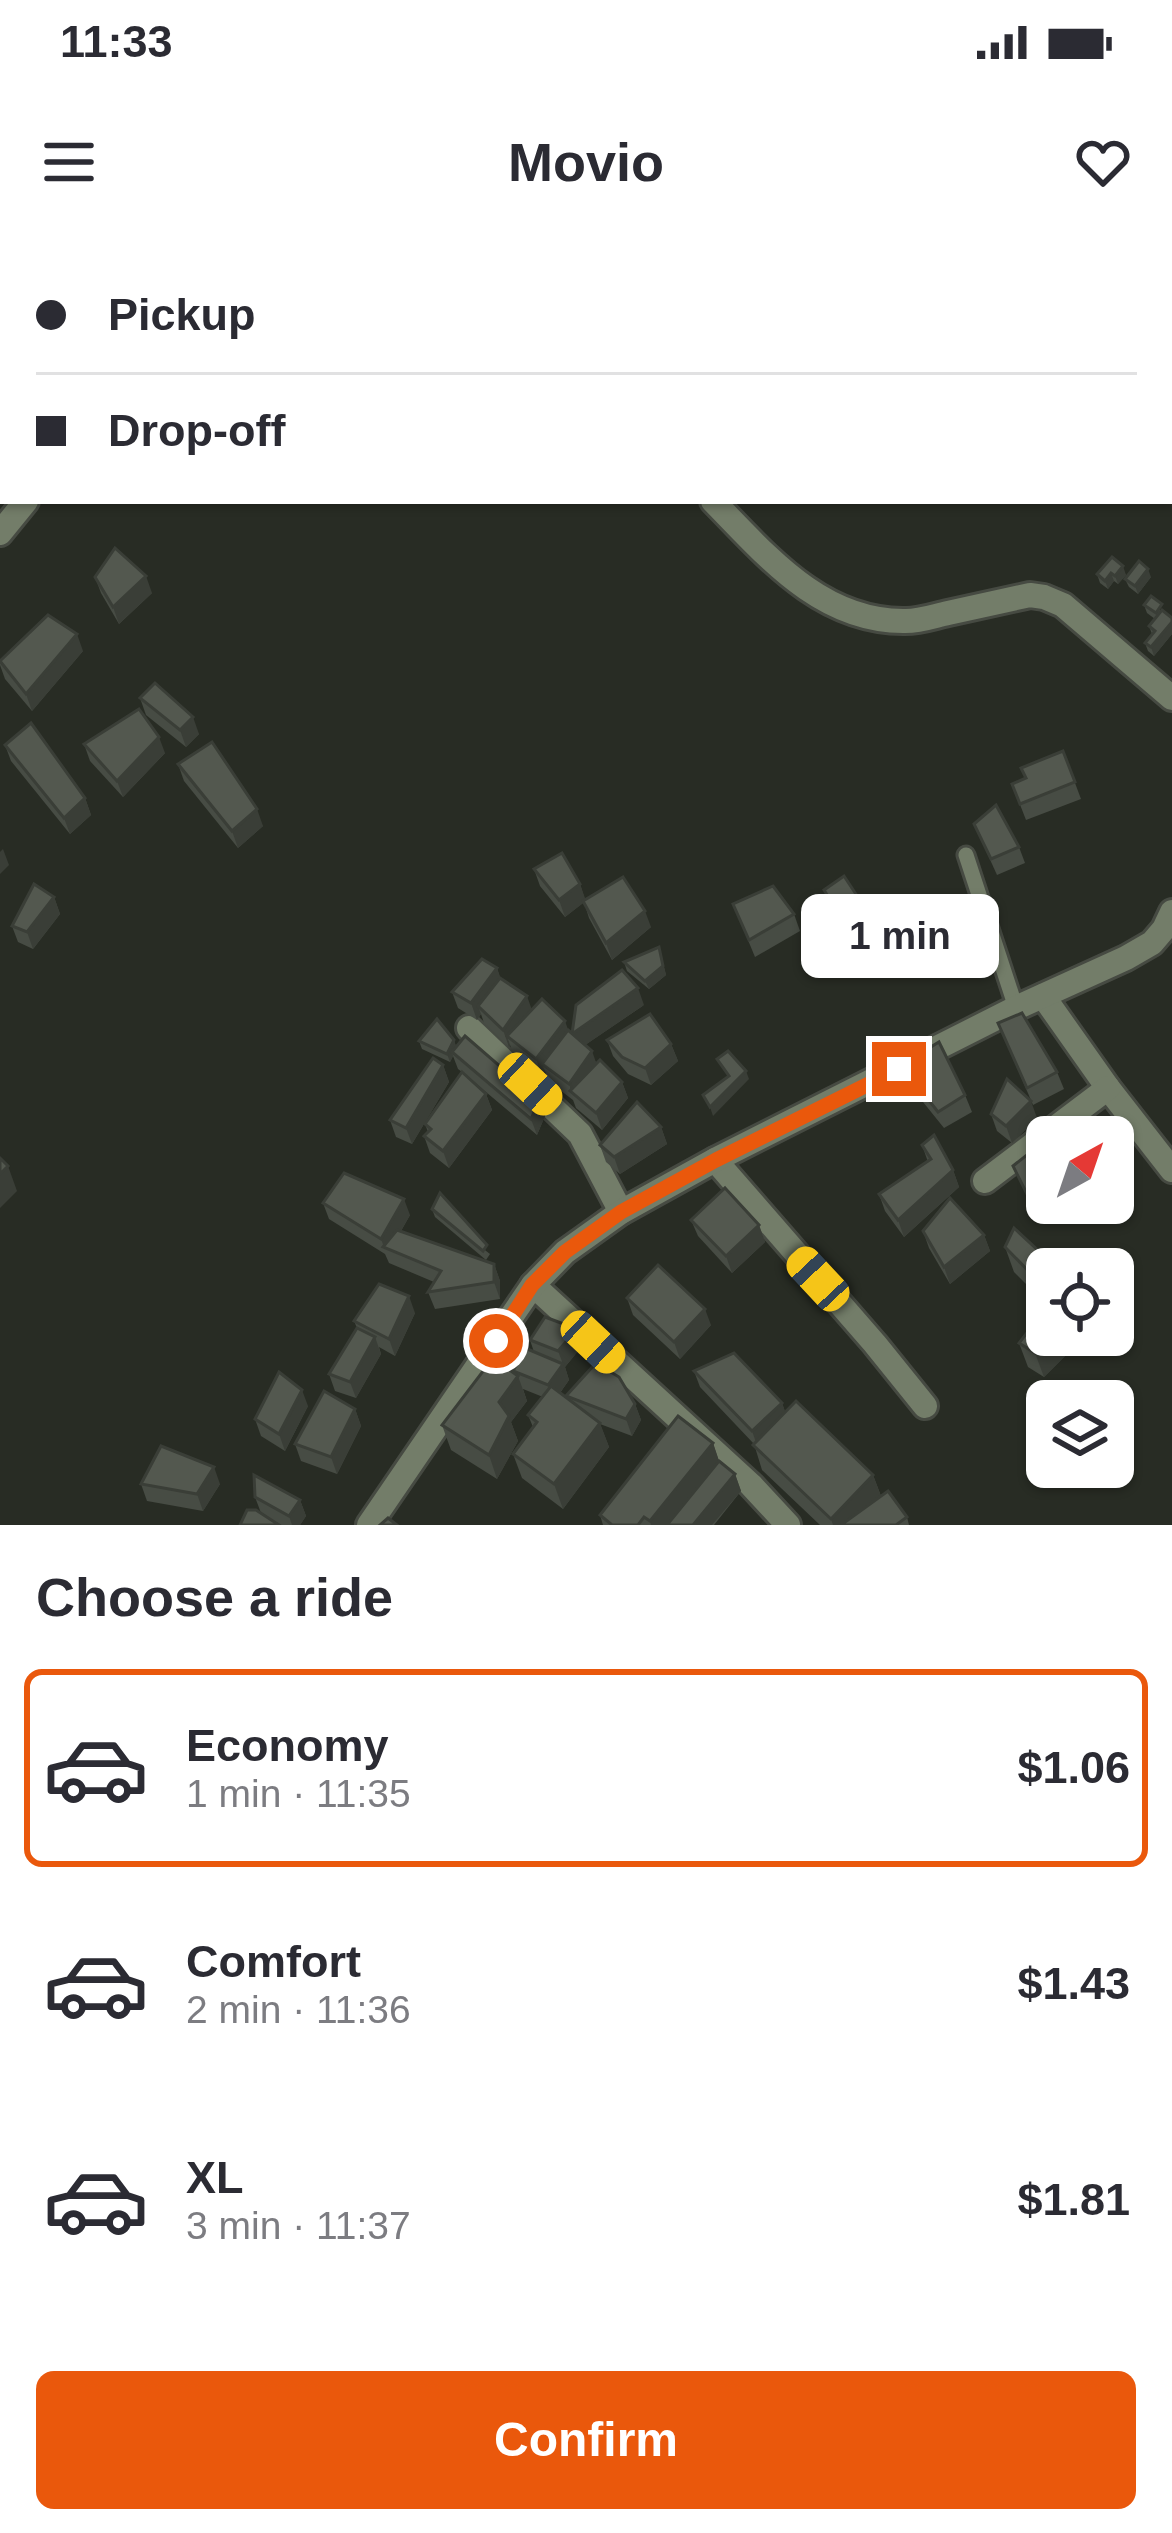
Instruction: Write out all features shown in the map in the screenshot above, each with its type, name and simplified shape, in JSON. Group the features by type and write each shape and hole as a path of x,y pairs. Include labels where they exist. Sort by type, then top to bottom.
{"street":[{"path":"0,533 24,504"},
{"path":"716,504 810,594 845,610 908,622 1030,595 1044,597 1063,605 1172,698"},
{"path":"369,1525 532,1285 565,1252 621,1212 716,1160 1016,1008 1126,958 1152,943 1172,912"},
{"path":"1043,995 1172,1170"},
{"path":"469,1028 580,1134 621,1212"},
{"path":"985,1180 1108,1088"},
{"path":"716,1160 925,1406"},
{"path":"532,1285 751,1485 784,1524"}],"lane":[{"path":"966,855 1016,1008"}],"building":[{"path":"115,548 146,576 113,607 95,577"},
{"path":"1112,557 1123,566 1105,581 1097,574"},
{"path":"1139,561 1148,569 1135,586 1125,579"},
{"path":"1151,596 1162,604 1156,613 1144,605"},
{"path":"1162,610 1172,622 1151,647 1145,643 1155,631 1149,626"},
{"path":"48,615 77,634 26,694 0,661"},
{"path":"155,683 193,717 180,730 140,698"},
{"path":"139,709 159,737 117,781 84,744"},
{"path":"31,723 85,798 64,818 5,745"},
{"path":"212,742 257,809 232,831 178,764"},
{"path":"1063,751 1075,782 1020,804 1012,784 1026,778 1021,768"},
{"path":"996,805 1019,847 991,859 974,824"},
{"path":"562,853 580,884 559,900 534,869"},
{"path":"844,876 869,914 848,927 824,890"},
{"path":"623,877 645,911 606,943 583,901"},
{"path":"34,884 54,897 27,932 12,926"},
{"path":"773,886 794,914 749,940 733,904"},
{"path":"659,947 663,966 645,981 624,962"},
{"path":"482,959 497,968 471,1003 452,992"},
{"path":"622,970 638,988 572,1034 576,1005"},
{"path":"500,978 527,996 503,1030 478,1006"},
{"path":"542,999 565,1021 536,1059 507,1036"},
{"path":"1022,1013 1057,1072 1027,1088 998,1023"},
{"path":"650,1014 671,1044 645,1068 622,1057 607,1040"},
{"path":"437,1019 454,1040 447,1054 419,1041"},
{"path":"568,1030 592,1051 569,1084 542,1064"},
{"path":"465,1036 539,1100 531,1119 452,1052"},
{"path":"939,1042 965,1095 938,1112 913,1080 926,1065 918,1055"},
{"path":"728,1051 746,1071 710,1107 703,1095 729,1076 717,1059"},
{"path":"433,1058 443,1065 406,1128 390,1120"},
{"path":"600,1060 622,1082 596,1113 570,1091"},
{"path":"462,1072 486,1094 443,1151 424,1136 431,1129 425,1124"},
{"path":"1007,1079 1031,1101 1006,1126 991,1114"},
{"path":"637,1102 661,1127 614,1157 600,1145"},
{"path":"934,1135 953,1170 898,1220 879,1194 931,1159 922,1145"},
{"path":"1026,1156 1026,1192 1013,1166"},
{"path":"344,1173 404,1199 381,1239 323,1203"},
{"path":"725,1188 759,1225 726,1256 691,1220"},
{"path":"440,1193 487,1245 483,1251 432,1209"},
{"path":"950,1198 984,1235 944,1267 923,1231"},
{"path":"1014,1228 1035,1248 1026,1248 1026,1268 1005,1247"},
{"path":"397,1230 494,1264 494,1282 428,1292 441,1271 383,1247"},
{"path":"658,1265 705,1309 674,1342 627,1298"},
{"path":"379,1284 409,1296 389,1339 354,1321"},
{"path":"545,1317 577,1329 558,1351 530,1340"},
{"path":"357,1328 375,1337 350,1382 329,1374"},
{"path":"525,1348 563,1364 548,1385 513,1371"},
{"path":"734,1353 782,1403 752,1431 694,1371"},
{"path":"493,1358 518,1376 499,1402 509,1416 489,1455 442,1425"},
{"path":"596,1363 619,1377 635,1404 626,1419 566,1396"},
{"path":"279,1372 302,1390 279,1434 255,1419"},
{"path":"551,1386 600,1423 554,1484 513,1454 537,1422 528,1415"},
{"path":"324,1391 355,1409 331,1457 295,1444"},
{"path":"796,1401 873,1475 831,1519 753,1445"},
{"path":"678,1416 713,1443 650,1521 644,1517 638,1525 612,1525 600,1515"},
{"path":"161,1446 214,1467 197,1494 141,1484"},
{"path":"719,1461 735,1474 693,1525 667,1525"},
{"path":"254,1475 300,1500 289,1516 255,1497"},
{"path":"888,1491 907,1517 896,1525 841,1525"},
{"path":"247,1510 256,1510 279,1525 240,1525"}],"route":[{"path":"496,1341 532,1285 565,1252 621,1212 899,1069"}]}
